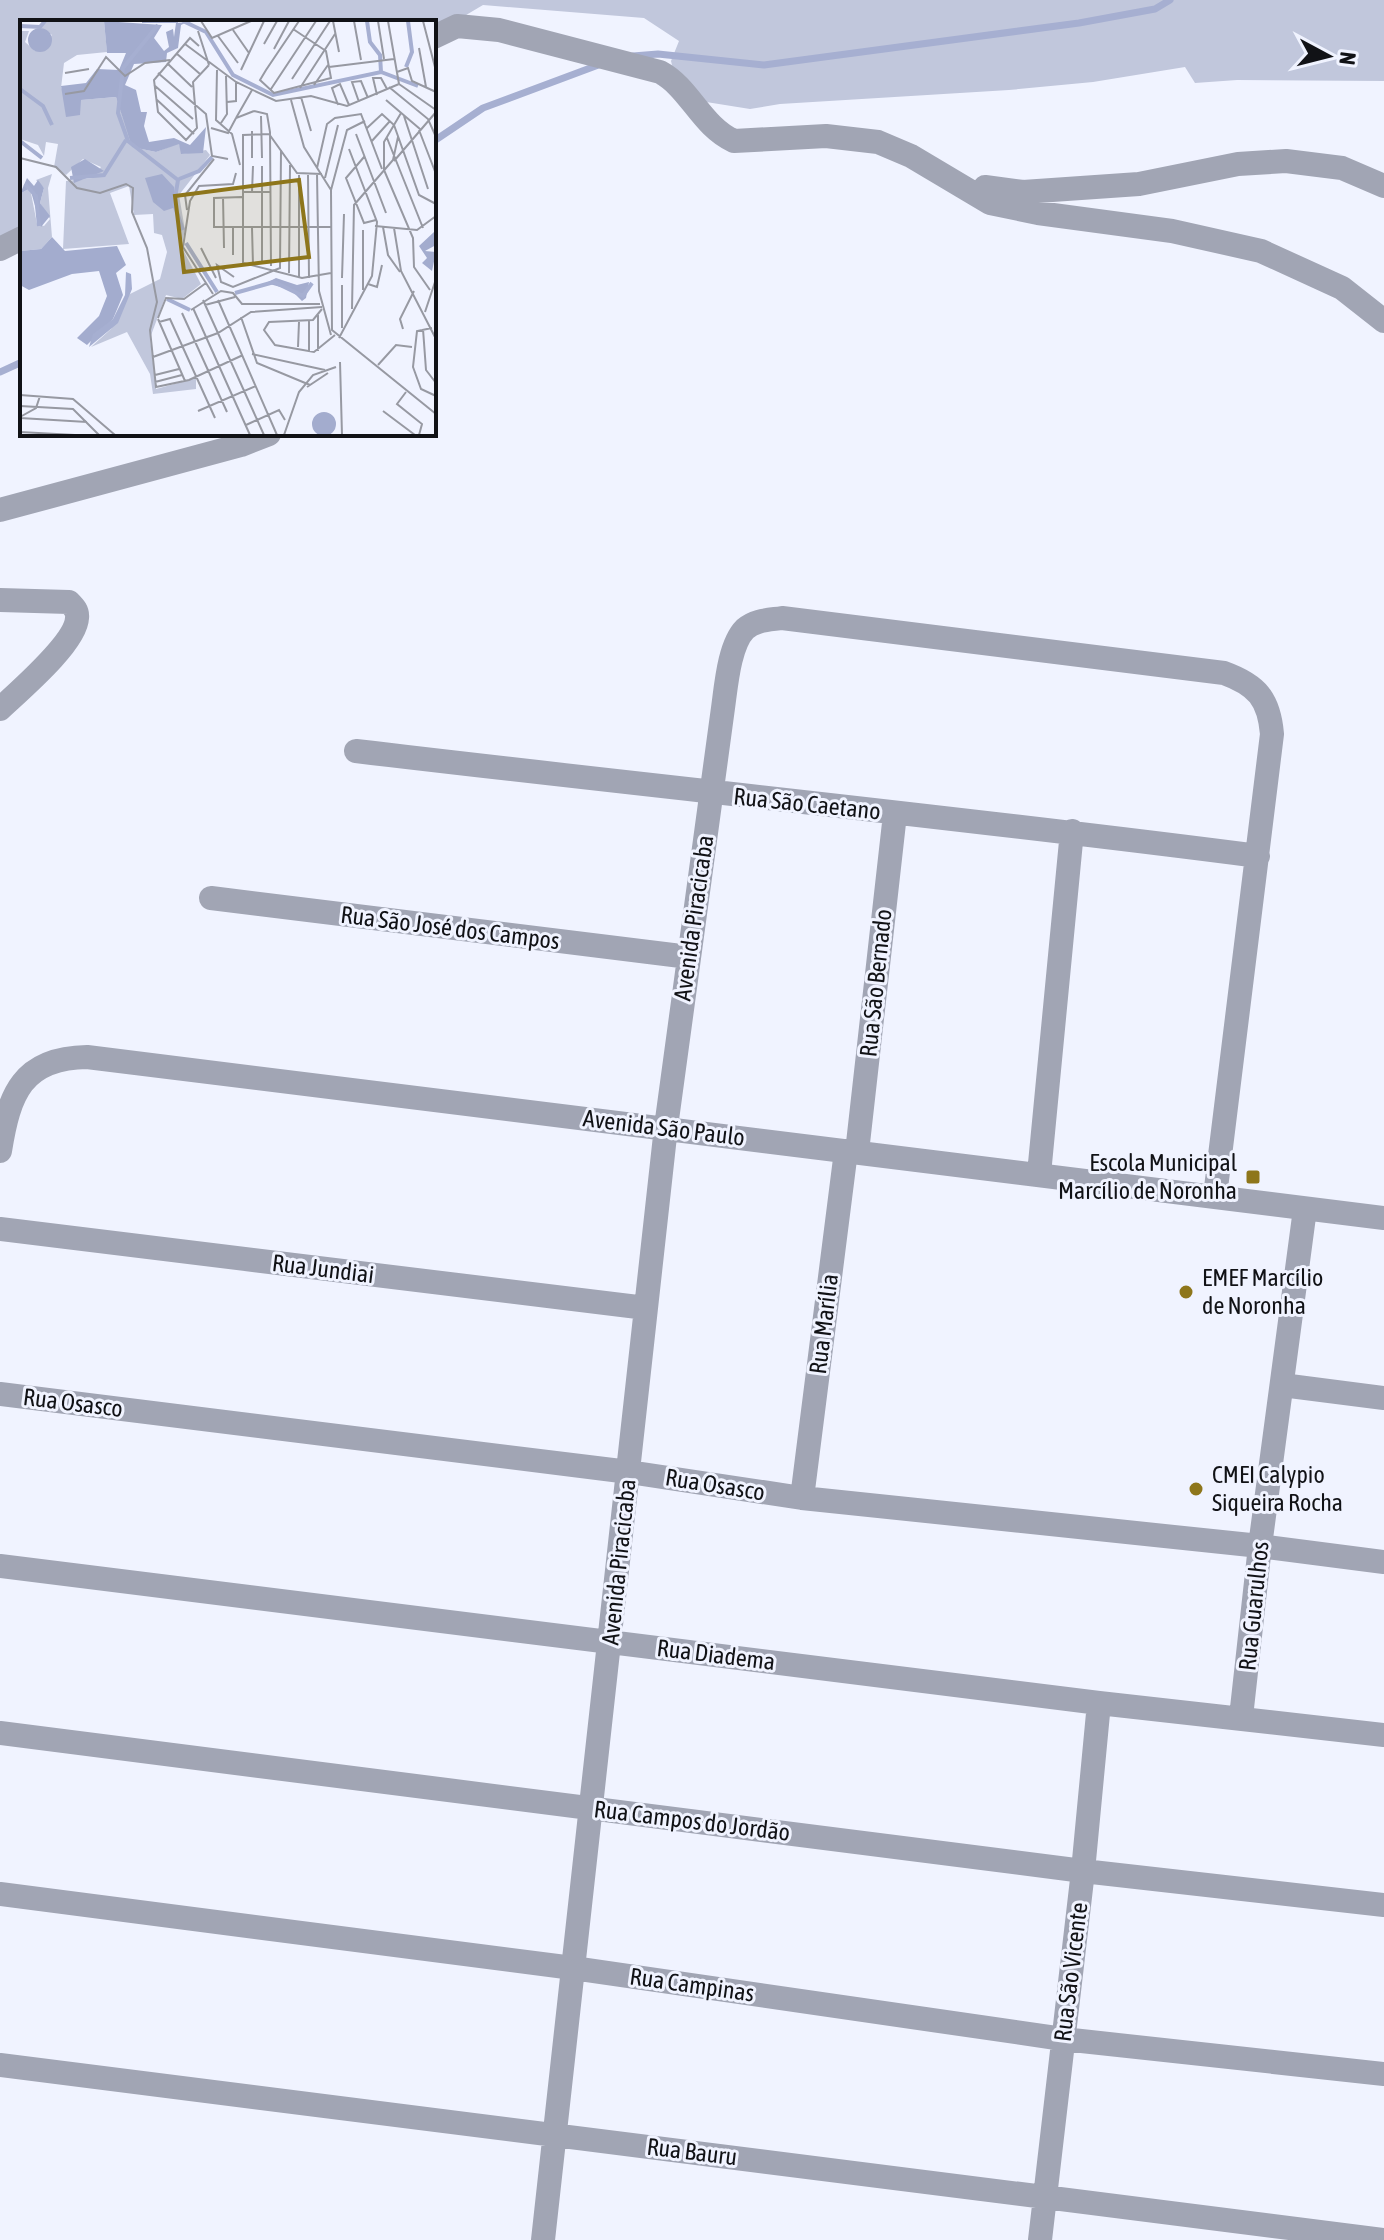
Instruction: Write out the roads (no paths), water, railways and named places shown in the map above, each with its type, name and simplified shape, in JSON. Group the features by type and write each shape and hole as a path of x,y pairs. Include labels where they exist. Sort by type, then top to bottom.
{"street":[{"path":"436,36 457,26 499,30 660,72 675,82 722,136 734,141 852,137 878,142 911,156 990,203 1038,213 1172,231 1261,251 1342,288 1384,321"},
{"path":"959,183 1023,192 1139,184 1238,164 1286,161 1342,168 1384,186"},
{"path":"0,249 20,239"},
{"path":"0,510 241,445 264,436"},
{"path":"0,600 69,602 76,610 77,621 68,640 0,709"},
{"name":"Avenida Piracicaba","path":"543,2240 666,1127 710,793 732,655 745,630 762,620 782,618 1224,673 1245,681 1260,695 1270,714 1272,734 1215,1196"},
{"name":"Rua São Caetano","path":"356,751 895,814 1072,831 1258,856"},
{"name":"Rua São Bernado","path":"851,1151 895,814"},
{"path":"1039,1174 1072,831"},
{"name":"Rua São José dos Campos","path":"211,898 689,957"},
{"name":"Avenida São Paulo","path":"0,1151 6,1114 15,1092 38,1069 65,1058 87,1057 1384,1218"},
{"name":"Rua Marília","path":"802,1498 851,1151"},
{"name":"Rua Guarulhos","path":"1241,1717 1260,1546 1305,1209"},
{"name":"Rua Jundiai","path":"0,1229 646,1308"},
{"path":"1282,1385 1384,1398"},
{"name":"Rua Osasco","path":"0,1394 629,1472 802,1498 1384,1562"},
{"name":"Rua Diadema","path":"0,1566 1099,1703 1384,1735"},
{"name":"Rua São Vicente","path":"1040,2240 1083,1871 1099,1703"},
{"name":"Rua Campos do Jordão","path":"0,1733 1083,1871 1384,1905"},
{"name":"Rua Campinas","path":"0,1894 573,1968 1063,2039 1384,2074"},
{"name":"Rua Bauru","path":"0,2065 1384,2240"}],"waterway":[{"path":"633,56 658,54 764,65 1079,23 1155,9 1170,0"},
{"path":"436,140 483,108 601,64"},
{"path":"0,372 20,363"}],"place":[{"name":"Escola Municipal Marcílio de Noronha","path":"1253,1177"},
{"name":"EMEF Marcílio de Noronha","path":"1186,1292"},
{"name":"CMEI Calypio Siqueira Rocha","path":"1196,1489"}]}
